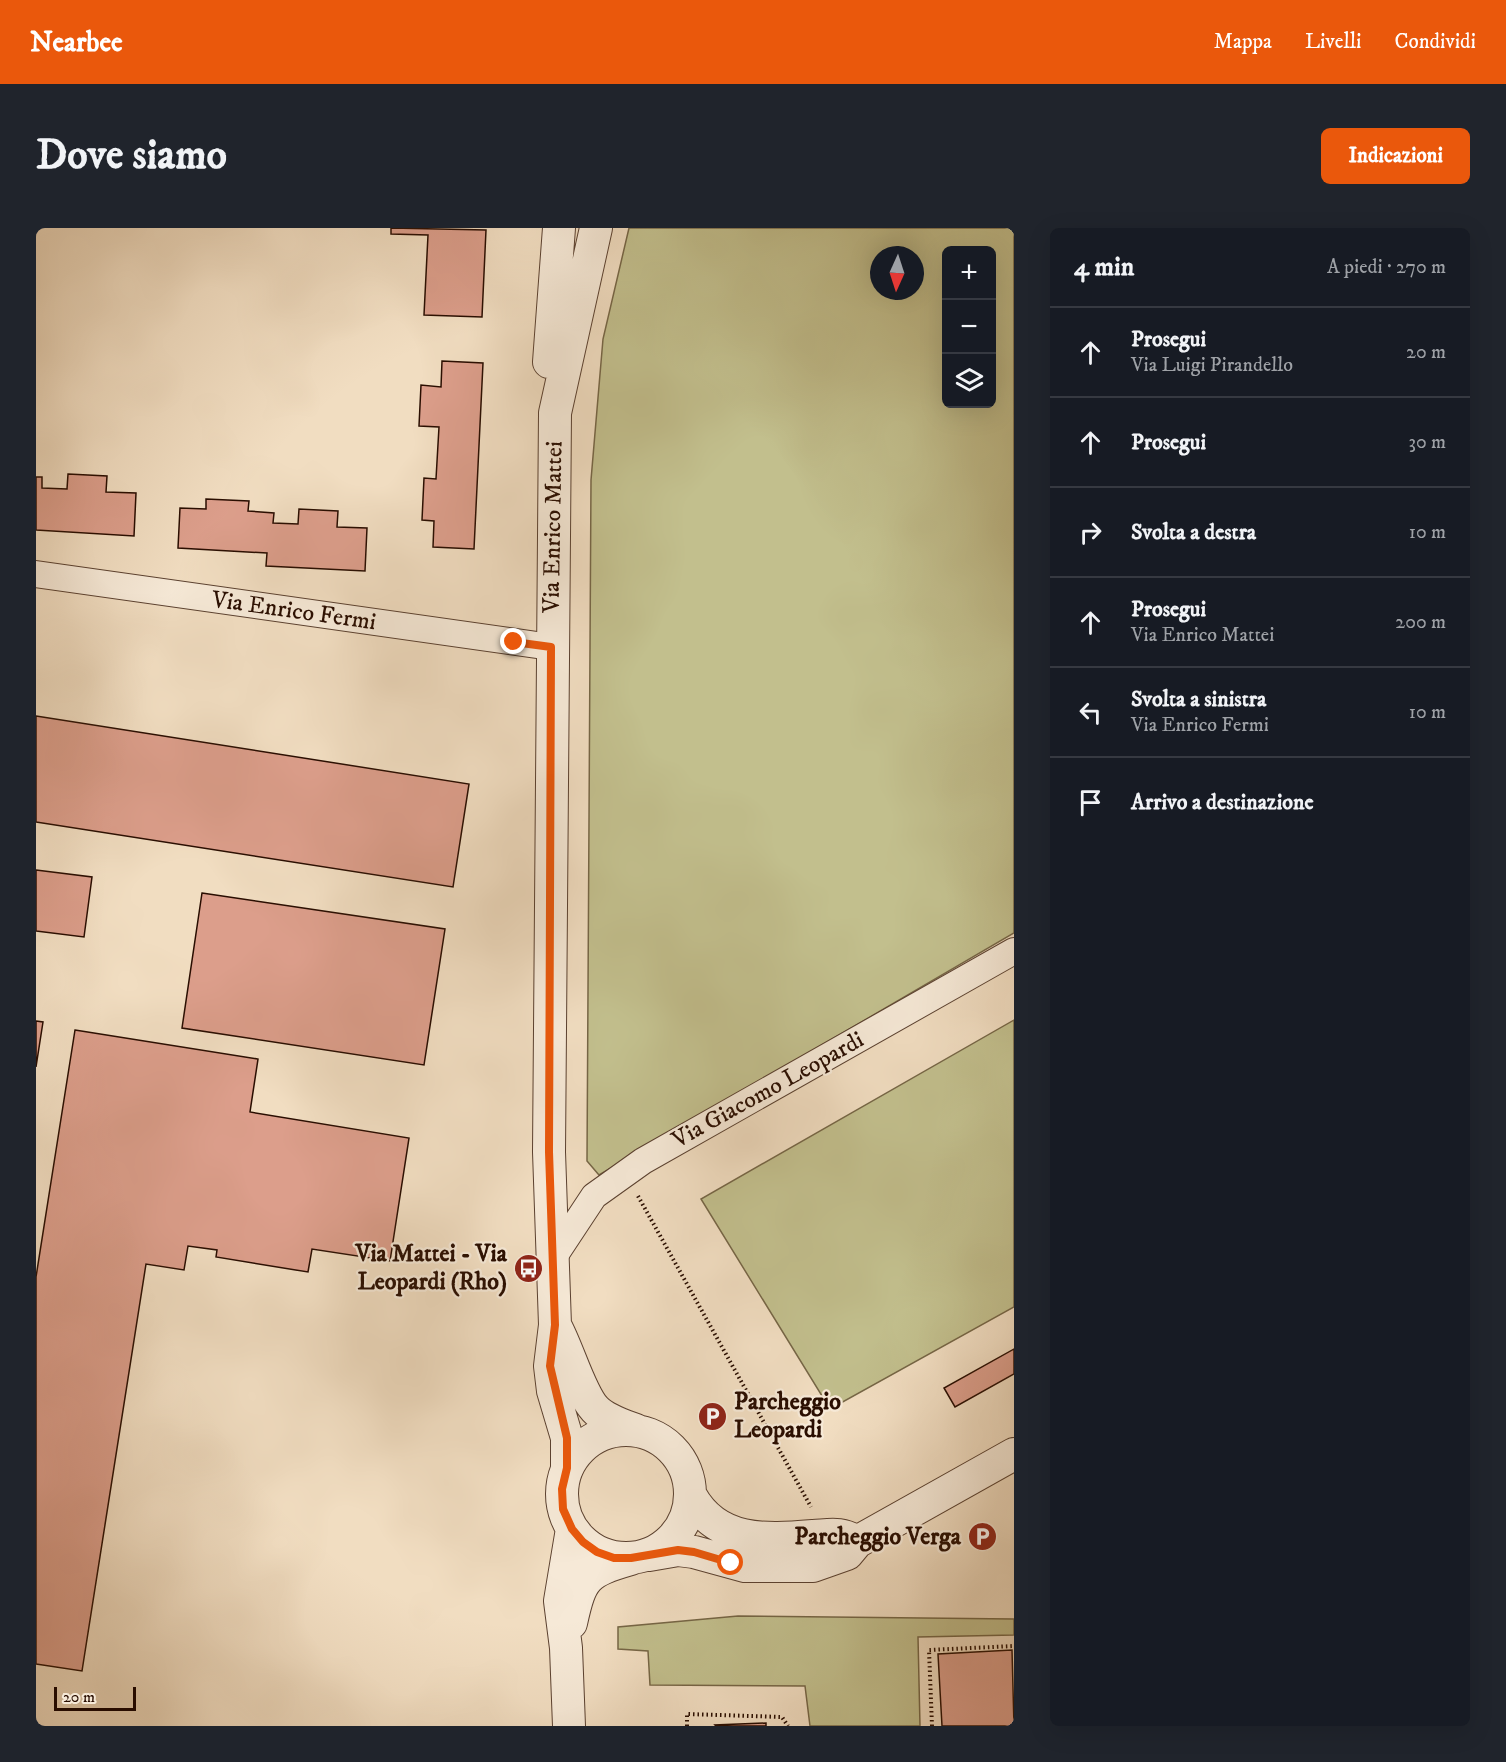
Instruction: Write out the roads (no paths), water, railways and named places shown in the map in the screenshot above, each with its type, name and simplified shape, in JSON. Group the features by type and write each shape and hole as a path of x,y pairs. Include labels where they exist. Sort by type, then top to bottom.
{"street":[{"name":"Via Enrico Mattei","path":"555,412 549,390 549,351 558,228"},
{"name":"Via Enrico Mattei","path":"567,1468 567,1438 550,1366 555,1325 549,1152 551,647 555,412 596,228"},
{"name":"Via Enrico Fermi","path":"36,574 551,647"},
{"name":"Via Giacomo Leopardi","path":"552,1261 594,1196 643,1161 1014,951"},
{"name":"Via Enrico Mattei","path":"555,1325 566,1344 594,1409 609,1419 639,1432"},
{"path":"619,1431 639,1432 656,1438 681,1460 688,1476 691,1496 688,1514 678,1533 664,1546 640,1557 614,1558 597,1552 583,1542 572,1529 563,1509 562,1489 567,1468 577,1453 604,1434 619,1431"},
{"path":"566,1648 582,1585 595,1570 640,1557 678,1550 745,1566 813,1566 847,1554 857,1542 1014,1454"},
{"path":"691,1496 698,1509 723,1530 746,1537 843,1534 857,1542"},
{"path":"569,1726 566,1648 560,1601 572,1529"}],"place":[{"name":"Via Mattei - Via Leopardi (Rho)","path":"528,1268"},
{"name":"Parcheggio Leopardi","path":"713,1416"},
{"name":"Parcheggio Verga","path":"982,1537"}]}
